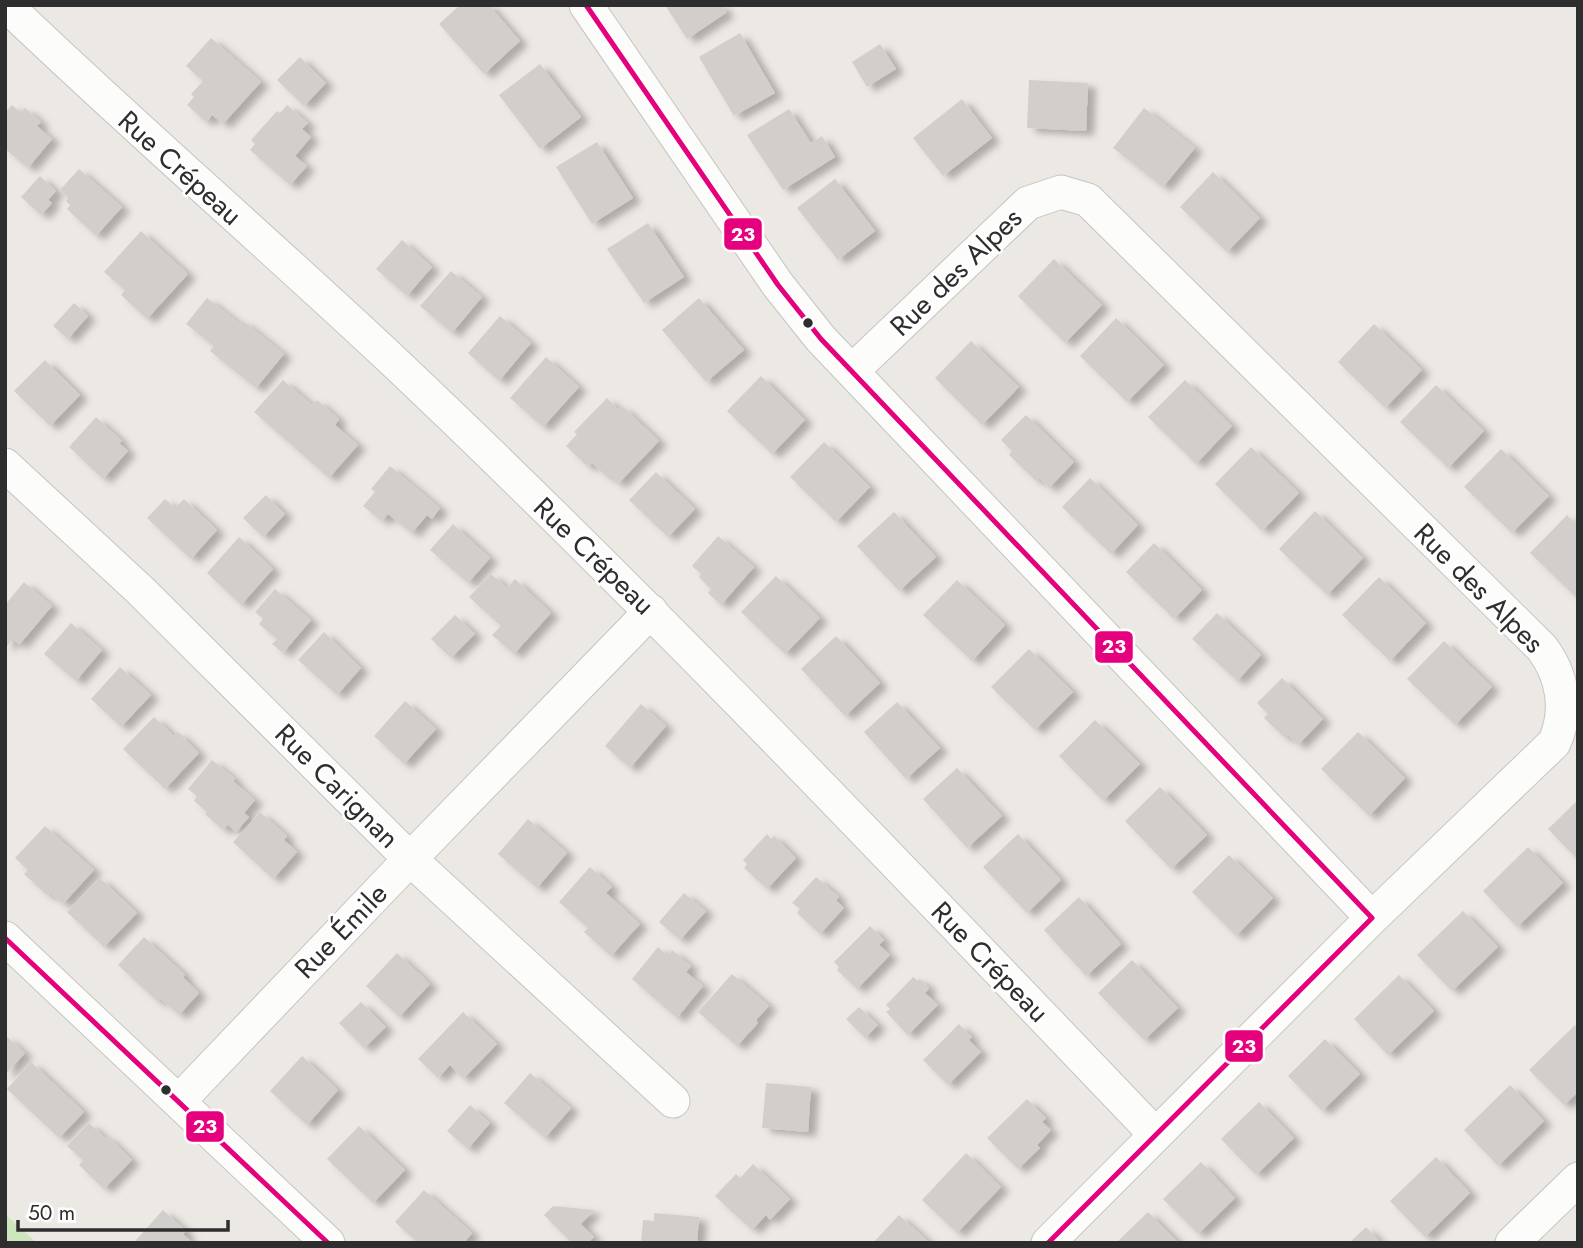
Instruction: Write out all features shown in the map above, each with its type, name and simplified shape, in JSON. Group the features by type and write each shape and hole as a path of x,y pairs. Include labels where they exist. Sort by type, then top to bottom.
{"street":[{"name":"Rue Crépeau","path":"6,5 99,95 387,355 650,611 773,735 1155,1134"},
{"path":"586,5 778,285 821,339 1372,918"},
{"name":"Rue des Alpes","path":"852,371 1017,211 1040,197 1061,192 1088,200 1542,649 1551,660 1562,695 1561,728 1554,743 1372,918 1048,1243"},
{"name":"Rue Carignan","path":"5,465 141,591 410,859 673,1101"},
{"name":"Rue Émile","path":"179,1101 650,611"},
{"path":"5,938 328,1243"},
{"path":"1512,1243 1578,1179"}],"green space":[{"path":"5,1214 37,1243 5,1243"}],"building":[{"path":"460,5 489,5 520,41 484,74 439,24"},
{"path":"665,5 721,5 726,13 687,39"},
{"path":"740,33 775,93 734,116 699,57"},
{"path":"211,38 261,82 223,124 212,115 206,122 187,105 194,97 191,94 203,81 186,66"},
{"path":"880,44 896,69 867,87 852,62"},
{"path":"300,57 326,83 304,106 277,80"},
{"path":"540,64 581,117 540,149 499,95"},
{"path":"1029,80 1088,83 1086,131 1027,128"},
{"path":"962,99 992,138 943,176 913,138"},
{"path":"12,105 21,113 25,108 41,122 37,126 52,139 28,168 5,149 5,113"},
{"path":"287,105 308,123 302,129 311,137 295,156 307,166 290,185 250,150 255,144 251,140 277,111 280,113"},
{"path":"1144,108 1195,148 1163,187 1113,148"},
{"path":"789,109 811,143 822,136 835,157 783,190 747,135"},
{"path":"597,142 633,198 592,224 556,167"},
{"path":"79,169 122,207 96,236 67,209 70,205 66,201 68,198 60,190"},
{"path":"1213,172 1260,218 1227,252 1180,207"},
{"path":"40,176 56,191 48,200 52,203 41,215 21,197"},
{"path":"835,179 875,231 838,260 797,208"},
{"path":"648,223 684,277 644,303 607,249"},
{"path":"141,231 188,274 147,319 121,295 125,290 104,272"},
{"path":"402,240 432,267 407,296 376,269"},
{"path":"1054,259 1102,305 1065,343 1018,296"},
{"path":"451,271 482,297 452,333 420,306"},
{"path":"207,298 240,324 243,321 284,354 256,388 210,351 214,346 186,324"},
{"path":"699,298 744,350 706,382 662,330"},
{"path":"74,303 88,316 68,339 53,326"},
{"path":"500,316 531,343 499,381 468,353"},
{"path":"1116,318 1164,365 1127,402 1080,356"},
{"path":"1374,324 1422,370 1385,408 1338,362"},
{"path":"971,341 1019,387 982,425 935,378"},
{"path":"546,357 579,387 543,427 510,398"},
{"path":"45,360 80,395 50,426 14,391"},
{"path":"761,376 805,420 772,454 727,411"},
{"path":"283,380 312,405 317,400 339,419 335,425 358,445 329,478 254,412"},
{"path":"1185,380 1232,426 1196,464 1148,417"},
{"path":"1436,385 1484,431 1448,468 1400,422"},
{"path":"607,398 619,410 622,406 659,441 618,484 592,463 588,467 566,446 577,434 574,432"},
{"path":"1026,415 1074,462 1049,488 1039,478 1036,481 1009,455 1012,451 1001,440"},
{"path":"96,417 122,441 119,443 128,451 103,479 69,447"},
{"path":"824,442 870,487 836,522 790,477"},
{"path":"1251,447 1299,493 1262,531 1215,484"},
{"path":"1501,449 1549,496 1512,533 1464,487"},
{"path":"390,466 440,508 432,519 427,515 412,533 388,514 382,521 363,506 375,492 371,489"},
{"path":"656,472 695,509 668,537 629,500"},
{"path":"1090,478 1138,525 1111,554 1062,507"},
{"path":"266,495 285,514 263,537 243,518"},
{"path":"165,499 175,508 184,499 217,530 191,559 147,518"},
{"path":"1315,511 1363,558 1327,595 1279,549"},
{"path":"894,512 936,557 899,591 857,546"},
{"path":"1567,515 1578,526 1578,599 1530,553"},
{"path":"453,524 490,558 468,583 430,550"},
{"path":"718,536 754,567 721,605 708,593 711,589 692,566"},
{"path":"239,537 273,569 241,605 207,573"},
{"path":"1154,543 1202,590 1174,619 1126,572"},
{"path":"491,574 507,588 515,579 551,613 514,654 492,635 501,626 469,597"},
{"path":"776,576 820,618 785,654 741,612"},
{"path":"1379,577 1426,623 1390,661 1342,615"},
{"path":"957,580 1005,625 972,661 923,615"},
{"path":"24,582 52,606 19,645 13,639 5,648 5,605"},
{"path":"275,589 311,620 283,653 272,644 277,639 259,624 263,619 255,612"},
{"path":"1217,613 1261,655 1237,681 1192,639"},
{"path":"455,615 475,634 451,658 431,639"},
{"path":"71,623 102,650 76,681 44,654"},
{"path":"324,632 361,668 337,695 298,660"},
{"path":"836,636 880,683 845,716 801,669"},
{"path":"1444,641 1492,687 1455,725 1407,679"},
{"path":"1029,649 1073,692 1035,730 991,687"},
{"path":"120,667 151,695 121,727 91,699"},
{"path":"1282,678 1323,719 1298,745 1288,735 1285,738 1264,718 1268,714 1257,703"},
{"path":"405,701 436,729 404,764 374,736"},
{"path":"897,702 940,748 906,779 864,732"},
{"path":"641,704 666,726 630,768 605,746"},
{"path":"154,717 174,736 178,732 199,753 165,789 123,749"},
{"path":"1095,720 1140,764 1103,801 1059,756"},
{"path":"1358,732 1405,778 1369,816 1321,769"},
{"path":"212,760 255,800 244,813 249,817 236,832 228,825 223,830 205,814 207,812 194,801 197,796 188,789"},
{"path":"957,768 1002,816 967,848 923,799"},
{"path":"1160,787 1207,835 1171,869 1125,821"},
{"path":"1578,800 1578,860 1548,829"},
{"path":"260,812 287,836 284,840 297,852 273,879 233,842"},
{"path":"528,819 567,853 537,888 498,854"},
{"path":"45,826 94,870 63,904 50,893 48,896 24,874 28,870 15,858"},
{"path":"767,834 771,839 774,836 796,858 767,889 744,868 747,864 743,860"},
{"path":"1018,834 1061,880 1027,913 983,867"},
{"path":"1528,847 1563,883 1517,927 1483,891"},
{"path":"1229,855 1273,898 1236,936 1192,892"},
{"path":"590,867 612,887 606,893 640,924 611,956 584,932 588,928 559,902"},
{"path":"816,877 839,897 836,900 844,908 820,934 797,913 800,909 792,903"},
{"path":"100,878 137,913 104,947 67,912"},
{"path":"684,893 706,911 680,940 659,922"},
{"path":"1079,897 1121,944 1086,976 1044,930"},
{"path":"1463,911 1498,947 1452,991 1417,955"},
{"path":"870,926 884,940 879,945 890,955 857,989 837,970 839,967 834,962"},
{"path":"144,937 185,975 183,977 199,993 179,1015 161,999 158,1002 118,965"},
{"path":"658,947 668,956 672,950 691,966 686,972 703,986 677,1018 632,979"},
{"path":"397,953 430,984 399,1017 366,986"},
{"path":"1132,960 1178,1008 1144,1040 1098,993"},
{"path":"732,974 769,1006 737,1046 698,1012"},
{"path":"1399,975 1434,1011 1388,1055 1354,1019"},
{"path":"913,977 918,981 920,979 929,988 925,993 938,1005 908,1035 886,1012 890,1009 886,1005"},
{"path":"361,1002 386,1027 364,1048 339,1023"},
{"path":"859,1007 878,1025 865,1038 846,1019"},
{"path":"463,1012 497,1044 463,1079 450,1065 438,1078 418,1059"},
{"path":"959,1024 972,1037 969,1040 981,1052 948,1085 923,1060"},
{"path":"1575,1025 1578,1029 1578,1092 1564,1105 1529,1070"},
{"path":"5,1035 25,1053 5,1075"},
{"path":"1325,1039 1360,1074 1322,1111 1288,1076"},
{"path":"302,1056 338,1090 307,1125 270,1091"},
{"path":"31,1062 84,1112 59,1138 7,1089"},
{"path":"530,1073 571,1108 545,1138 504,1103"},
{"path":"766,1083 811,1087 808,1132 762,1128"},
{"path":"1510,1085 1544,1121 1498,1166 1464,1130"},
{"path":"1027,1099 1046,1118 1042,1122 1051,1130 1037,1145 1040,1148 1018,1169 987,1138"},
{"path":"1259,1102 1294,1138 1256,1175 1221,1139"},
{"path":"470,1105 490,1123 468,1149 447,1131"},
{"path":"89,1123 132,1160 104,1189 79,1165 83,1160 67,1146"},
{"path":"359,1126 405,1170 373,1203 327,1159"},
{"path":"966,1153 1001,1187 957,1233 922,1200"},
{"path":"1436,1157 1470,1193 1425,1237 1390,1201"},
{"path":"1201,1162 1235,1198 1198,1234 1163,1199"},
{"path":"753,1164 790,1199 770,1220 766,1215 752,1230 715,1196 736,1174 740,1178"},
{"path":"424,1190 472,1233 464,1243 418,1243 395,1222"},
{"path":"553,1206 594,1210 581,1224 594,1237 588,1243 572,1243 544,1215"},
{"path":"163,1210 186,1231 183,1234 193,1243 139,1243 136,1240"},
{"path":"1148,1212 1179,1243 1116,1243"},
{"path":"654,1213 699,1217 697,1243 641,1243 643,1220 654,1221"},
{"path":"899,1215 930,1243 873,1243"},
{"path":"1366,1227 1381,1243 1349,1243"}],"transit line":[{"name":"23","path":"586,5 778,285 821,339 1372,918 1048,1243"},
{"name":"23","path":"5,938 328,1243"}]}
